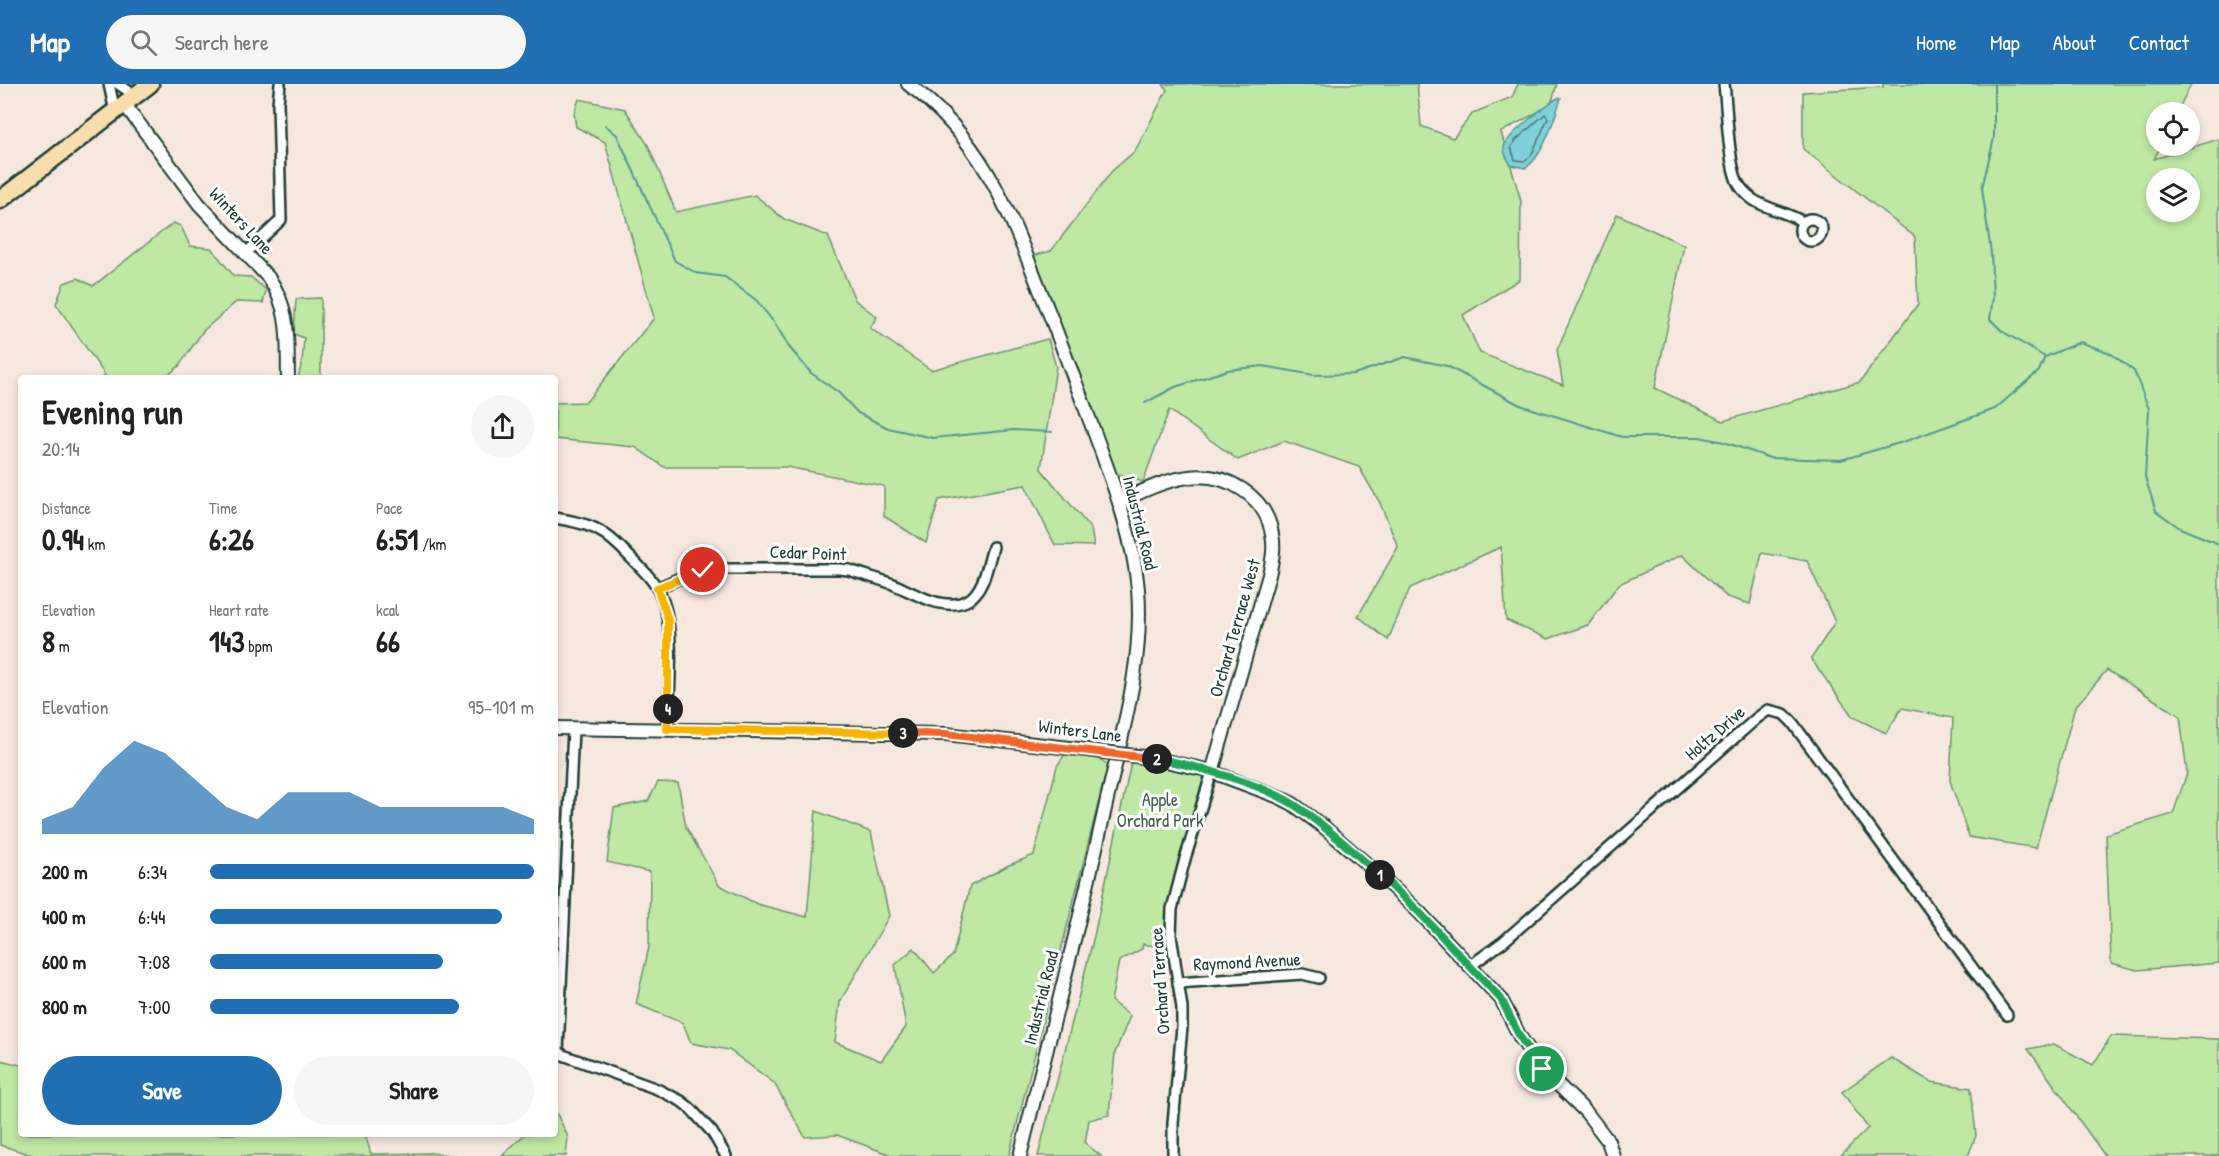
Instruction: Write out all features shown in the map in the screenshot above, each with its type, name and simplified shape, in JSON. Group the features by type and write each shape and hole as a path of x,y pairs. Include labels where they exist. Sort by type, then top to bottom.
{"highway":[{"path":"0,200 150,84"}],"street":[{"path":"109,84 126,104"},
{"path":"118,84 126,104"},
{"path":"246,253 281,220 278,103 280,84"},
{"name":"Industrial Road","path":"908,84 937,108 970,145 984,164 1002,198 1028,257 1067,358 1119,502 1131,548 1138,591 1139,644 1134,678 1101,829 1020,1156"},
{"path":"1724,84 1733,166 1737,181 1751,198 1774,210 1790,214 1803,222"},
{"name":"Winters Lane","path":"126,104 199,204 276,288 284,306 288,375"},
{"name":"Orchard Terrace West","path":"1119,502 1169,481 1210,476 1240,487 1263,510 1272,531 1274,555 1212,772"},
{"path":"558,519 600,529 624,550 657,588 668,619 667,729"},
{"name":"Cedar Point","path":"657,588 694,572 709,569 839,569 871,577 934,601 953,604 968,600 978,590 993,547"},
{"name":"Holtz Drive","path":"1470,966 1503,942 1768,710 1785,714 1792,722 2007,1015"},
{"name":"Winters Lane","path":"558,728 946,734 1152,758 1212,772 1279,797 1306,814 1391,885 1501,999 1520,1037 1542,1069 1598,1126 1613,1156"},
{"path":"558,998 573,729"},
{"name":"Orchard Terrace","path":"1173,1156 1173,1123 1182,1026 1171,935 1172,909 1212,772"},
{"name":"Raymond Avenue","path":"1178,983 1302,974 1318,978"},
{"path":"558,1051 563,1055 657,1089 681,1101 712,1132 726,1156"}],"green space":[{"path":"1163,84 1417,84 1421,126 1453,138 1473,113 1512,97 1518,84 1557,84 1551,105 1501,132 1521,201 1520,279 1463,315 1480,353 1563,385 1557,350 1617,214 1684,245 1655,388 1723,421 1860,382 1918,304 1915,237 1803,149 1803,92 1883,87 1883,84 2191,84 2182,102 2146,102 2146,156 2156,156 2154,159 2164,156 2200,156 2200,145 2219,139 2219,963 2137,970 2111,963 2106,834 2173,814 2187,773 2180,716 2107,670 2075,707 2036,848 1969,837 1950,781 1953,718 1902,708 1886,733 1853,717 1811,659 1835,622 1807,561 1762,553 1750,604 1727,597 1682,555 1619,584 1588,625 1548,639 1506,620 1501,547 1410,588 1388,640 1358,616 1398,547 1380,503 1359,467 1284,441 1238,460 1169,410 1143,482 1109,471 1028,257 1051,251 1112,171 1135,151 1167,90"},
{"path":"579,99 625,109 648,145 676,212 755,195 784,219 828,236 855,300 877,317 870,328 931,370 1048,339 1056,367 1041,469 1091,529 1094,546 1055,545 1025,485 939,500 926,543 884,516 884,486 787,467 664,467 635,447 558,439 558,403 586,402 654,318 605,142 576,127 574,113"},
{"path":"173,223 181,226 190,246 211,248 234,276 251,277 266,290 263,303 236,302 203,331 179,366 168,375 105,375 56,304 64,283 78,278 93,286"},
{"path":"321,298 321,375 299,375 304,338 294,334 296,299"},
{"path":"1069,748 1087,750 1108,765 1009,1156 894,1156 837,1135 805,1137 774,1083 729,1050 691,1043 683,1023 636,1004 649,947 650,872 607,862 614,808 648,801 658,782 678,783 686,827 719,885 757,904 807,917 816,811 871,832 889,916 840,1002 835,1042 881,1061 906,1027 895,965 914,948 934,973 953,955 970,886 1007,866 1034,855 1057,766"},
{"name":"Apple Orchard Park","path":"1132,758 1212,772 1175,895 1172,949 1143,944 1142,949 1119,961 1111,1001 1130,1016 1115,1053 1109,1115 1089,1120 1085,1143 1101,1156 1038,1156 1094,936"},
{"path":"2111,1036 2219,1039 2219,1156 2105,1156 2028,1049 2054,1044 2093,1065"},
{"path":"1891,1058 1931,1082 1971,1088 1976,1136 1968,1156 1840,1156 1868,1128 1842,1092"},
{"path":"0,1060 18,1064 18,1137 366,1137 371,1154 431,1153 459,1156 35,1156 0,1145"},
{"path":"558,1116 568,1137 566,1156 502,1156 522,1137 558,1137"}],"water":[{"path":"1561,98 1552,126 1537,156 1525,168 1511,165 1504,152 1507,142 1528,120"}],"waterway":[{"path":"1994,84 1994,138 1982,188 1991,253 1993,297 1990,319 2002,331 2045,357"},
{"path":"605,125 617,135 675,261 696,273 725,277 756,300 776,325 789,347 811,373 838,392 858,413 888,428 933,438 1014,430 1052,432"},
{"path":"1145,403 1175,387 1228,370 1263,366 1314,375 1354,374 1405,357 1447,366 1520,405 1622,437 1699,437 1724,442 1770,458 1841,460 1903,442 1995,409 2039,371 2045,357 2080,342 2110,353 2134,371 2149,409 2145,477 2156,511 2180,528 2219,544"}],"route":[{"path":"703,570 682,576 657,588 668,619 667,729 946,734 1167,760 1258,788 1293,804 1325,828 1419,912 1501,999 1520,1037 1542,1069"}]}
